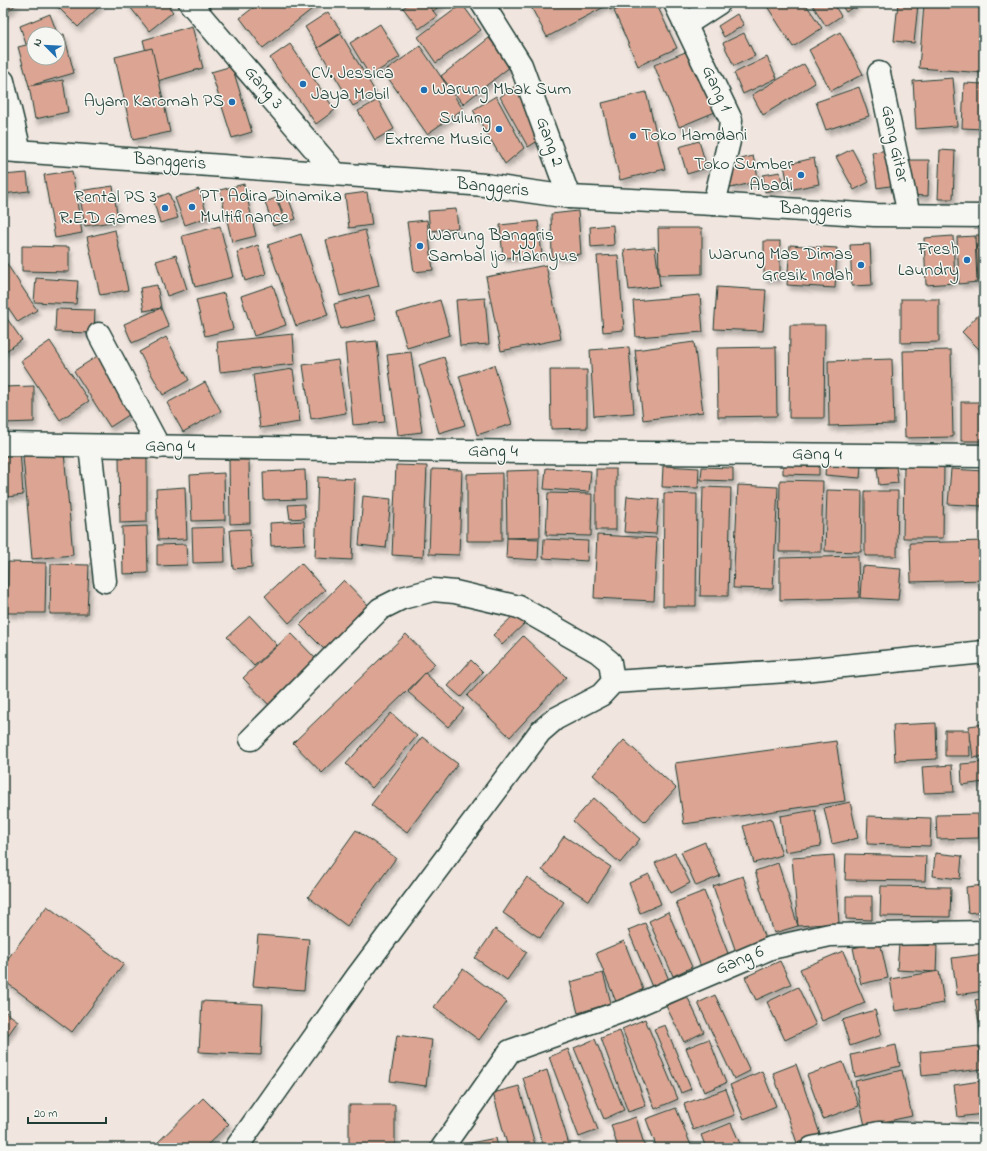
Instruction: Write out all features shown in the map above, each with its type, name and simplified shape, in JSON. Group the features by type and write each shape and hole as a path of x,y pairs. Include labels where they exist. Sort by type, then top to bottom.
{"street":[{"name":"Gang 3","path":"190,3 336,174"},
{"name":"Gang 2","path":"482,3 521,65 570,197"},
{"name":"Gang 1","path":"675,3 731,120 729,141 714,204"},
{"path":"686,25 719,3"},
{"name":"Gang Gitar","path":"879,73 909,215"},
{"path":"3,81 12,150"},
{"name":"Banggeris","path":"12,150 485,185 570,197 714,204 874,215 984,216"},
{"path":"99,334 159,447"},
{"name":"Gang 4","path":"3,444 984,456"},
{"path":"90,446 105,581"},
{"path":"251,739 380,609 402,598 433,590 455,592 519,607 598,652 610,662 613,682"},
{"path":"236,1148 356,978 540,732 555,719 601,695 613,682 803,670 984,652"},
{"name":"Gang 6","path":"442,1148 510,1052 623,1012 771,948 830,935 984,932"},
{"path":"816,1147 879,1133 984,1136"}],"building":[{"path":"3,3 18,3 3,15"},
{"path":"54,3 103,3 78,27"},
{"path":"127,3 166,3 173,12 149,31"},
{"path":"259,3 316,3 317,5 263,48 240,18"},
{"path":"410,3 427,3 437,16 419,29 403,8"},
{"path":"427,3 444,3 433,11"},
{"path":"529,3 604,3 606,6 547,37"},
{"path":"606,3 624,3 610,10"},
{"path":"631,3 656,3 677,48 638,66 614,11"},
{"path":"765,3 805,3 822,28 793,47"},
{"path":"811,3 833,3 841,16 826,26"},
{"path":"840,3 859,3 846,12"},
{"path":"898,3 918,4 914,43 894,41"},
{"path":"462,4 481,30 436,63 418,37"},
{"path":"924,4 984,8 984,73 919,68"},
{"path":"328,12 342,32 318,48 305,27"},
{"path":"50,14 54,26 26,26 26,44 20,26"},
{"path":"737,14 744,25 724,37 718,26"},
{"path":"380,24 400,57 370,76 350,43"},
{"path":"192,26 203,68 154,82 143,40"},
{"path":"840,32 863,74 831,91 809,50"},
{"path":"744,33 755,56 734,66 723,43"},
{"path":"341,34 376,93 353,106 318,48"},
{"path":"489,38 511,66 463,104 441,76"},
{"path":"66,42 74,73 29,86 18,47 26,45 26,66 66,66"},
{"name":"CV. Jessica Jaya Mobil","path":"290,44 335,110 316,124 270,58"},
{"name":"Warung Mbak Sum","path":"420,46 463,109 427,134 384,72"},
{"path":"152,48 170,132 133,140 115,57"},
{"path":"690,50 715,112 679,127 654,65"},
{"path":"767,57 777,78 743,94 734,73"},
{"path":"804,64 815,83 763,115 752,95"},
{"name":"Ayam Karomah PS","path":"232,66 252,132 232,138 211,72"},
{"path":"953,78 957,126 916,129 913,81"},
{"path":"63,80 68,112 35,119 29,86"},
{"path":"519,83 546,136 528,147 500,97"},
{"path":"964,83 984,84 984,129 962,128"},
{"path":"859,87 869,116 826,130 816,102"},
{"name":"Toko Hamdani","path":"646,92 665,169 620,180 602,103"},
{"name":"Sulung Extreme Music","path":"496,96 524,148 505,164 473,110"},
{"path":"378,100 394,129 375,140 358,111"},
{"path":"699,141 707,168 687,174 679,147"},
{"path":"852,149 869,182 854,190 836,157"},
{"path":"891,150 896,185 877,188 872,152"},
{"path":"940,150 955,151 953,199 938,199"},
{"path":"753,156 759,181 731,188 725,163"},
{"name":"Toko Sumber Abadi","path":"814,158 819,184 789,190 784,165"},
{"path":"907,160 929,160 928,196 906,195"},
{"path":"72,171 82,233 55,238 44,175"},
{"path":"780,172 783,188 765,192 763,175"},
{"path":"27,173 29,191 3,194 3,175"},
{"path":"244,184 256,236 232,242 220,190"},
{"path":"113,186 118,221 85,226 79,191"},
{"name":"PT. Adira Dinamika Multifinance","path":"199,189 208,217 185,225 175,198"},
{"path":"367,192 372,225 349,228 345,195"},
{"name":"Rental PS 3 R.E.D Games","path":"169,193 178,218 160,223 153,199"},
{"path":"287,194 296,219 286,222 277,197"},
{"path":"276,198 285,222 273,226 265,202"},
{"path":"456,209 458,228 430,231 428,211"},
{"path":"578,211 581,254 552,257 551,214"},
{"name":"Warung Banggris Sambal Ijo Maknyus","path":"427,220 433,270 414,272 407,222"},
{"path":"538,221 542,255 503,258 500,225"},
{"path":"613,225 614,245 591,247 590,227"},
{"path":"220,226 233,277 195,287 182,236"},
{"path":"658,228 702,228 702,274 659,275"},
{"path":"115,230 128,290 100,295 87,237"},
{"path":"365,230 379,286 340,296 326,240"},
{"path":"301,234 328,315 296,326 268,245"},
{"path":"976,235 984,235 984,282 978,283"},
{"path":"953,236 955,283 926,285 924,238"},
{"name":"Fresh Laundry","path":"975,236 977,282 959,284 957,237"},
{"path":"764,241 780,241 780,279 764,279"},
{"name":"Warung Mas Dimas Gresik Indah","path":"870,244 872,285 852,286 850,245"},
{"path":"258,245 266,274 245,281 237,252"},
{"path":"790,245 837,248 835,288 787,285"},
{"path":"22,246 69,247 69,272 22,271"},
{"path":"655,247 660,286 629,290 624,250"},
{"path":"176,255 187,289 167,296 156,261"},
{"path":"618,255 624,330 603,332 597,256"},
{"path":"3,258 37,310 18,322 3,300"},
{"path":"546,265 561,339 501,351 486,277"},
{"path":"36,278 78,281 76,304 34,302"},
{"path":"157,285 161,308 144,311 140,288"},
{"path":"273,285 286,325 254,336 241,296"},
{"path":"717,287 766,290 763,331 714,329"},
{"path":"224,293 233,329 205,336 196,300"},
{"path":"369,295 376,320 340,329 334,304"},
{"path":"700,295 703,332 636,337 633,301"},
{"path":"485,298 489,344 460,346 456,300"},
{"path":"901,299 939,299 939,342 901,343"},
{"path":"440,300 450,335 407,348 397,313"},
{"path":"161,308 169,327 132,343 124,324"},
{"path":"56,309 95,310 94,333 55,332"},
{"path":"984,309 984,354 962,332"},
{"path":"3,313 22,340 3,353"},
{"path":"790,325 825,325 824,418 789,418"},
{"path":"293,334 295,364 220,372 217,342"},
{"path":"166,337 189,380 163,395 139,352"},
{"path":"50,341 89,401 60,420 21,361"},
{"path":"377,341 385,422 353,425 345,344"},
{"path":"694,342 703,412 643,420 635,350"},
{"path":"629,347 634,413 594,416 590,350"},
{"path":"776,347 777,416 718,417 717,348"},
{"path":"951,350 953,437 905,438 903,351"},
{"path":"411,352 422,432 398,435 387,355"},
{"path":"99,355 135,411 110,427 74,371"},
{"path":"444,357 465,425 439,433 419,365"},
{"path":"892,359 894,424 829,426 828,361"},
{"path":"338,360 346,413 311,419 303,365"},
{"path":"494,365 512,424 477,435 459,376"},
{"path":"293,369 300,422 260,428 253,375"},
{"path":"550,370 587,370 587,428 551,429"},
{"path":"205,382 221,411 183,432 167,403"},
{"path":"34,386 34,422 3,423 3,387"},
{"path":"961,402 984,402 984,441 961,441"},
{"path":"20,448 23,495 7,497 4,450"},
{"path":"64,452 73,555 32,559 23,456"},
{"path":"147,455 147,522 120,523 119,456"},
{"path":"229,460 249,460 250,523 230,524"},
{"path":"783,462 819,463 819,475 783,474"},
{"path":"826,463 861,466 860,478 825,475"},
{"path":"904,463 944,463 943,538 903,538"},
{"path":"396,465 427,466 423,557 392,555"},
{"path":"663,466 699,468 698,488 662,487"},
{"path":"896,466 898,483 879,485 877,468"},
{"path":"702,467 733,468 733,481 701,480"},
{"path":"546,468 591,471 589,492 544,489"},
{"path":"432,469 462,470 459,555 429,554"},
{"path":"596,469 616,469 616,530 596,530"},
{"path":"951,469 984,471 982,506 948,504"},
{"path":"305,470 306,499 264,500 263,472"},
{"path":"539,470 540,537 507,538 506,471"},
{"path":"224,473 225,520 192,521 190,475"},
{"path":"502,473 502,541 467,541 467,474"},
{"path":"318,477 355,479 352,560 315,558"},
{"path":"780,480 823,481 821,552 779,552"},
{"path":"738,485 778,487 773,589 733,588"},
{"path":"185,487 187,539 158,540 156,489"},
{"path":"703,487 731,488 728,596 700,596"},
{"path":"827,490 862,491 861,552 825,551"},
{"path":"865,491 898,491 897,556 865,556"},
{"path":"548,493 592,494 591,536 546,535"},
{"path":"664,493 697,494 696,606 663,606"},
{"path":"363,496 391,499 386,548 359,545"},
{"path":"627,496 659,499 656,534 624,532"},
{"path":"304,504 305,518 290,519 288,505"},
{"path":"304,521 305,544 271,546 270,523"},
{"path":"147,526 148,573 123,574 122,527"},
{"path":"224,527 225,562 193,563 192,528"},
{"path":"250,529 252,567 233,569 230,530"},
{"path":"597,535 657,538 654,601 594,598"},
{"path":"507,538 539,539 538,560 506,558"},
{"path":"544,539 588,541 587,561 543,558"},
{"path":"984,541 984,580 911,582 910,543"},
{"path":"186,544 187,565 157,566 157,545"},
{"path":"858,556 859,598 780,600 780,558"},
{"path":"8,562 46,563 45,613 7,613"},
{"path":"301,563 325,590 289,623 265,596"},
{"path":"51,564 89,565 87,614 50,614"},
{"path":"862,566 901,569 898,600 860,598"},
{"path":"344,580 370,607 326,651 300,625"},
{"path":"516,613 525,623 502,645 493,635"},
{"path":"250,616 277,645 254,666 227,637"},
{"path":"291,633 317,660 269,705 243,678"},
{"path":"406,634 435,664 322,773 293,743"},
{"path":"523,636 566,677 510,737 467,696"},
{"path":"471,660 483,672 461,697 448,686"},
{"path":"425,673 464,709 448,727 408,692"},
{"path":"391,713 417,736 372,788 346,764"},
{"path":"936,723 937,759 895,761 893,725"},
{"path":"984,724 984,756 973,758 969,726"},
{"path":"945,730 969,730 970,756 945,756"},
{"path":"422,737 458,764 407,832 371,805"},
{"path":"624,740 676,788 645,822 593,775"},
{"path":"836,741 845,801 684,824 675,763"},
{"path":"984,762 984,782 962,785 961,764"},
{"path":"952,765 954,792 924,793 922,767"},
{"path":"594,798 640,839 620,863 573,821"},
{"path":"850,802 858,838 832,844 824,808"},
{"path":"815,810 821,846 785,852 780,816"},
{"path":"978,814 979,838 937,839 936,815"},
{"path":"868,816 931,818 930,846 867,844"},
{"path":"771,818 782,855 754,863 743,826"},
{"path":"356,830 396,858 347,926 308,897"},
{"path":"564,836 611,867 589,901 542,870"},
{"path":"705,842 720,876 696,886 681,852"},
{"path":"675,853 690,883 671,893 655,863"},
{"path":"935,853 962,856 960,879 933,876"},
{"path":"846,854 926,856 925,881 845,880"},
{"path":"834,855 839,923 798,926 792,858"},
{"path":"778,863 798,926 774,933 755,871"},
{"path":"649,874 661,904 640,913 629,883"},
{"path":"743,876 766,942 736,952 713,886"},
{"path":"527,877 564,902 540,938 503,913"},
{"path":"984,885 984,911 968,913 966,887"},
{"path":"881,886 951,887 950,917 880,916"},
{"path":"704,891 729,956 701,967 676,902"},
{"path":"846,896 872,896 872,920 846,919"},
{"path":"47,906 124,964 72,1032 3,980 3,965"},
{"path":"668,912 692,967 673,976 649,921"},
{"path":"645,923 669,980 652,987 628,930"},
{"path":"495,929 527,952 507,980 475,958"},
{"path":"258,935 309,939 304,990 253,986"},
{"path":"624,941 644,992 617,1004 596,953"},
{"path":"880,942 888,978 861,984 853,948"},
{"path":"899,944 937,946 936,972 897,970"},
{"path":"843,951 865,1003 822,1021 800,969"},
{"path":"984,954 984,991 957,995 952,958"},
{"path":"780,961 791,984 756,1000 745,977"},
{"path":"463,969 507,1002 479,1040 434,1007"},
{"path":"939,971 944,1003 895,1011 890,979"},
{"path":"603,973 611,1003 578,1013 570,982"},
{"path":"798,987 816,1025 785,1040 767,1002"},
{"path":"715,995 750,1071 734,1079 698,1003"},
{"path":"687,996 704,1032 684,1042 666,1006"},
{"path":"984,998 984,1033 981,1034 975,1000"},
{"path":"202,1001 263,1004 261,1055 199,1052"},
{"path":"3,1010 18,1021 3,1042"},
{"path":"875,1010 882,1035 850,1046 842,1020"},
{"path":"645,1019 678,1099 655,1109 622,1029"},
{"path":"665,1025 691,1089 681,1093 654,1029"},
{"path":"620,1031 646,1106 628,1112 601,1038"},
{"path":"397,1035 432,1040 426,1086 390,1081"},
{"path":"595,1039 624,1110 604,1119 574,1048"},
{"path":"709,1039 726,1083 704,1092 686,1048"},
{"path":"896,1045 900,1066 855,1077 851,1055"},
{"path":"979,1046 982,1069 922,1076 920,1052"},
{"path":"568,1049 598,1130 579,1137 549,1057"},
{"path":"843,1062 859,1106 823,1119 807,1075"},
{"path":"796,1064 820,1134 797,1143 773,1073"},
{"path":"547,1070 570,1148 544,1148 523,1078"},
{"path":"902,1070 912,1116 865,1126 855,1081"},
{"path":"762,1071 776,1106 744,1119 730,1085"},
{"path":"980,1081 983,1114 958,1117 954,1085"},
{"path":"519,1086 536,1148 508,1148 493,1093"},
{"path":"726,1089 735,1115 693,1130 684,1104"},
{"path":"203,1098 229,1124 204,1148 152,1148"},
{"path":"349,1105 395,1105 395,1148 349,1148"},
{"path":"676,1108 692,1148 657,1148 646,1119"},
{"path":"636,1117 645,1148 618,1148 611,1125"},
{"path":"731,1123 742,1148 706,1148 701,1135"},
{"path":"496,1138 498,1148 460,1148 460,1145"}],"place":[{"name":"CV. Jessica Jaya Mobil","path":"303,84"},
{"name":"Warung Mbak Sum","path":"424,90"},
{"name":"Ayam Karomah PS","path":"232,102"},
{"name":"Sulung Extreme Music","path":"499,129"},
{"name":"Toko Hamdani","path":"633,136"},
{"name":"Toko Sumber Abadi","path":"801,175"},
{"name":"PT. Adira Dinamika Multifinance","path":"192,207"},
{"name":"Rental PS 3 R.E.D Games","path":"165,208"},
{"name":"Warung Banggris Sambal Ijo Maknyus","path":"420,246"},
{"name":"Fresh Laundry","path":"967,260"},
{"name":"Warung Mas Dimas Gresik Indah","path":"861,265"}]}
